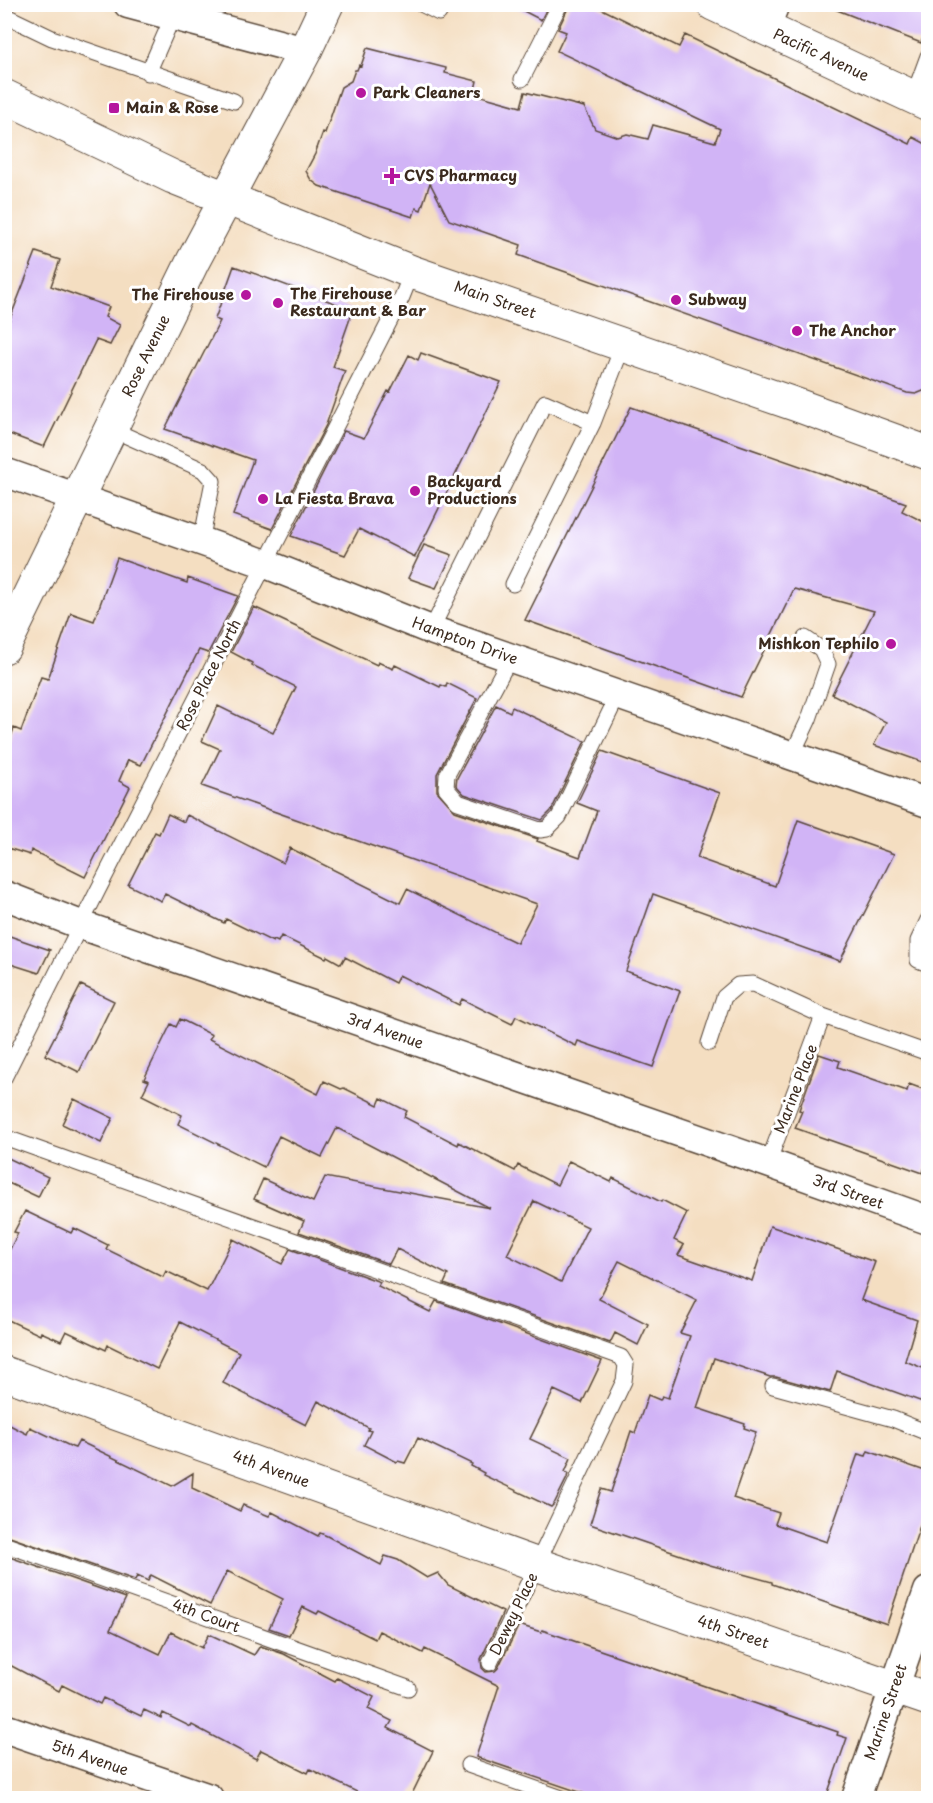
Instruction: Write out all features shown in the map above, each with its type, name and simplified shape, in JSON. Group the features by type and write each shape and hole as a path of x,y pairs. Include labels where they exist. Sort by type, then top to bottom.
{"street":[{"path":"128,4 165,11 305,51"},
{"name":"Rose Avenue","path":"4,647 193,261 228,199 327,4"},
{"name":"Pacific Avenue","path":"713,4 770,17 921,100"},
{"name":"Main Street","path":"6,99 174,177 412,272 928,453"},
{"name":"Hampton Drive","path":"4,472 266,564 431,630 928,803"},
{"name":"3rd Avenue","path":"4,895 81,925 768,1162"},
{"name":"3rd Street","path":"768,1162 928,1220"},
{"name":"4th Avenue","path":"4,1373 538,1565"},
{"name":"4th Street","path":"538,1565 928,1699"},
{"name":"Marine Street","path":"856,1798 928,1591"},
{"name":"5th Avenue","path":"4,1728 209,1798"}],"lane":[{"path":"421,4 439,13"},
{"path":"522,79 560,4"},
{"path":"148,73 165,11"},
{"path":"4,15 52,38 234,101"},
{"path":"921,100 928,56"},
{"name":"Rose Place North","path":"4,1078 402,297 412,272"},
{"path":"513,584 593,423 623,345"},
{"path":"431,630 545,402 593,423"},
{"path":"111,429 203,470 213,481 201,542"},
{"path":"792,755 809,719 828,664 821,649 805,638"},
{"path":"510,658 447,775 446,788 458,802 540,830 547,829 559,817 618,695"},
{"path":"928,920 918,941 918,960 928,964"},
{"path":"709,1043 724,997 738,985 753,984 823,1016 928,1053"},
{"name":"Marine Place","path":"768,1162 823,1016"},
{"name":"Dewey Place","path":"4,1137 621,1357 626,1365 624,1381 490,1664"},
{"path":"773,1386 893,1419 928,1433"},
{"name":"4th Court","path":"4,1544 408,1688"},
{"path":"468,1765 562,1798"}],"building":[{"path":"510,4 549,4 541,20"},
{"path":"570,4 592,4 679,47 685,35 910,144 913,137 928,145 928,389 916,394 907,393 518,255 521,245 449,220 430,183 421,210 416,208 413,217 319,186 311,180 306,171 323,132 325,133 341,87 351,81 355,70 359,65 361,66 367,48 446,68 445,73 477,81 474,94 521,107 525,92 584,107 595,129 618,137 627,134 648,139 653,125 715,142 720,129 557,51 566,32 558,29"},
{"path":"828,4 928,4 928,25 921,43 827,6"},
{"path":"36,252 60,260 51,286 109,307 105,317 120,325 110,345 96,340 44,447 4,432 4,334"},
{"path":"234,266 353,310 333,367 345,371 326,425 272,529 233,515 253,460 165,429 220,321 215,319"},
{"name":"Backyard Productions","path":"421,353 501,382 415,557 359,529 345,555 291,536 344,431 364,438 409,355 418,360"},
{"path":"631,407 906,503 902,511 928,524 928,764 874,745 886,722 832,694 874,611 794,589 741,697 525,620"},
{"path":"424,545 452,555 436,588 408,578"},
{"path":"117,558 187,583 188,578 238,596 208,653 199,650 141,765 128,760 119,781 130,787 85,877 31,850 30,855 4,847 4,756 14,728 21,731 41,677 48,679 71,613 94,621"},
{"path":"254,607 377,665 378,662 393,669 395,665 440,687 441,685 446,687 447,683 477,698 437,774 437,791 455,811 538,839 537,841 580,857 597,811 577,803 602,751 720,793 697,858 775,886 798,820 894,854 840,961 653,894 626,971 680,991 653,1067 578,1041 576,1046 516,1016 512,1024 462,999 459,1005 399,975 395,983 345,957 341,964 281,936 278,942 274,940 273,942 226,919 224,923 165,894 161,901 128,885 155,832 159,834 168,814 184,822 187,815 283,863 290,848 400,903 407,889 517,943 537,904 202,786 220,749 202,741 218,706 273,733 296,687 231,652"},
{"path":"496,705 510,712 512,707 585,741 551,811 542,820 464,794 456,785 457,778"},
{"path":"4,934 50,950 39,973 4,962"},
{"path":"81,985 114,1001 79,1072 45,1055"},
{"path":"180,1019 212,1035 209,1039 318,1094 324,1081 378,1105 381,1098 407,1111 404,1117 515,1171 518,1165 557,1185 569,1161 611,1182 613,1178 687,1213 674,1240 684,1245 678,1255 752,1281 770,1226 875,1262 861,1300 917,1320 905,1361 928,1370 928,1404 837,1371 830,1392 770,1377 714,1358 697,1408 745,1424 744,1428 756,1432 733,1498 779,1513 775,1524 827,1542 858,1454 866,1456 868,1451 928,1472 928,1502 887,1624 772,1584 772,1582 710,1565 590,1524 601,1489 611,1492 631,1431 635,1433 648,1395 660,1400 662,1396 668,1398 690,1336 680,1333 697,1300 619,1261 599,1299 648,1324 638,1345 615,1333 610,1343 444,1284 448,1275 397,1249 389,1264 299,1232 304,1221 254,1199 263,1179 313,1202 325,1177 490,1208 337,1128 322,1157 279,1136 264,1167 178,1124 182,1115 142,1095 149,1081 144,1079 171,1024 176,1027","holes":["534,1201 588,1227 561,1282 507,1255"]},
{"path":"819,1054 840,1061 838,1067 907,1091 909,1084 928,1091 928,1158 923,1173 795,1128"},
{"path":"74,1099 113,1118 101,1143 62,1124"},
{"path":"4,1156 48,1177 38,1197 4,1181"},
{"path":"25,1211 71,1233 74,1228 108,1245 106,1249 163,1277 166,1271 207,1291 233,1239 282,1264 290,1249 380,1282 378,1286 430,1312 436,1301 602,1361 582,1403 554,1390 530,1439 571,1458 565,1472 568,1473 567,1478 554,1504 551,1507 483,1475 484,1473 471,1466 472,1464 418,1438 405,1463 397,1462 364,1445 371,1431 368,1430 369,1428 318,1401 306,1425 223,1383 239,1352 180,1322 157,1369 108,1345 106,1350 66,1331 61,1341 41,1332 40,1335 4,1318 4,1261 18,1233 14,1232"},
{"path":"4,1422 27,1434 30,1427 75,1448 79,1441 172,1486 193,1473 192,1488 240,1511 243,1505 269,1516 272,1512 318,1536 320,1533 327,1536 381,1565 385,1556 398,1560 427,1578 438,1573 448,1585 503,1612 481,1659 482,1668 486,1672 495,1671 498,1668 519,1625 541,1632 542,1630 838,1732 837,1735 847,1738 826,1798 597,1798 476,1757 499,1686 425,1649 423,1653 379,1631 375,1639 319,1611 317,1614 303,1607 289,1635 269,1628 283,1599 227,1571 210,1605 151,1575 148,1581 137,1576 135,1580 4,1535"},
{"path":"4,1555 126,1598 110,1630 160,1654 171,1632 202,1648 209,1634 254,1655 260,1646 284,1654 335,1681 337,1678 374,1697 368,1709 392,1721 388,1728 433,1751 410,1798 369,1798 310,1769 308,1773 261,1750 256,1759 192,1725 191,1727 163,1713 161,1718 144,1710 141,1716 103,1698 100,1704 62,1685 59,1691 4,1662"}],"place":[{"name":"Park Cleaners","path":"361,93"},
{"name":"Main & Rose","path":"114,108"},
{"name":"CVS Pharmacy","path":"392,176"},
{"name":"The Firehouse","path":"246,295"},
{"name":"Subway","path":"676,300"},
{"name":"The Firehouse Restaurant & Bar","path":"278,303"},
{"name":"The Anchor","path":"797,331"},
{"name":"Backyard Productions","path":"415,491"},
{"name":"La Fiesta Brava","path":"263,499"},
{"name":"Mishkon Tephilo","path":"891,644"}]}
